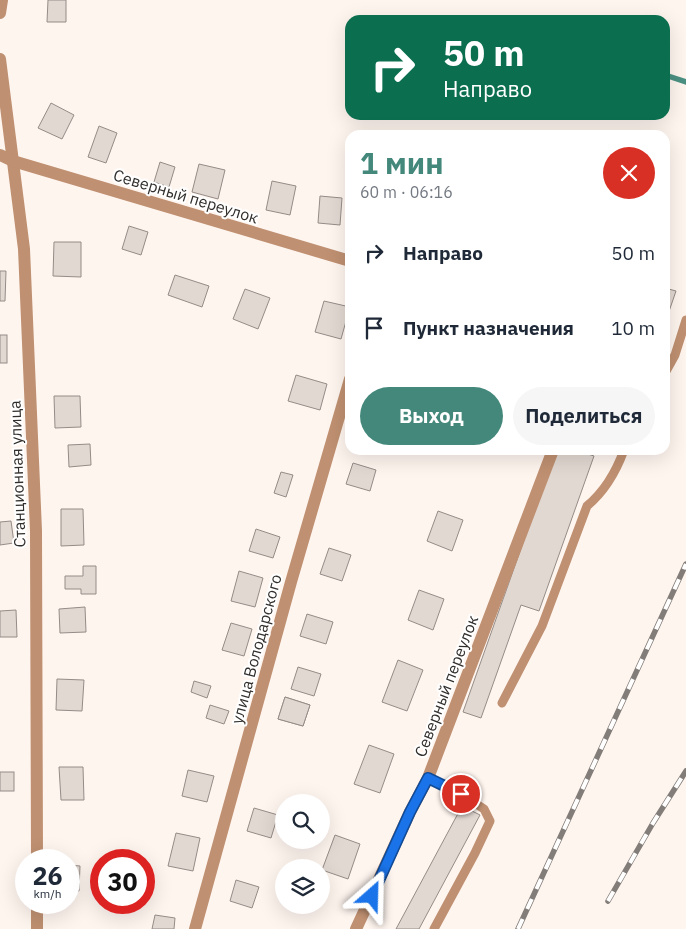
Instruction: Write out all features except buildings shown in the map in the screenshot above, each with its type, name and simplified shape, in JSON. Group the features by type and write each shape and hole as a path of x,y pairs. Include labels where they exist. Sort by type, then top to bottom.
{"street":[{"path":"0,13 2,0"},
{"name":"Станционная улица","path":"0,58 24,249 36,531 37,849"},
{"name":"Северный переулок","path":"0,155 14,161 345,260"},
{"name":"улица Володарского","path":"196,929 291,582 345,397"},
{"name":"Северный переулок","path":"356,929 410,812 428,778 551,455"},
{"path":"37,914 37,929"}],"lane":[{"path":"670,363 686,320"},
{"path":"502,703 542,626 587,506 599,496 618,467 622,455"},
{"path":"428,778 461,794 484,809 490,821 434,929"}],"waterway":[{"path":"670,77 686,82"}],"railway":[{"path":"518,929 686,564"},
{"path":"608,901 653,823 686,771"}],"route":[{"path":"372,896 410,812 428,778 461,794"}]}
